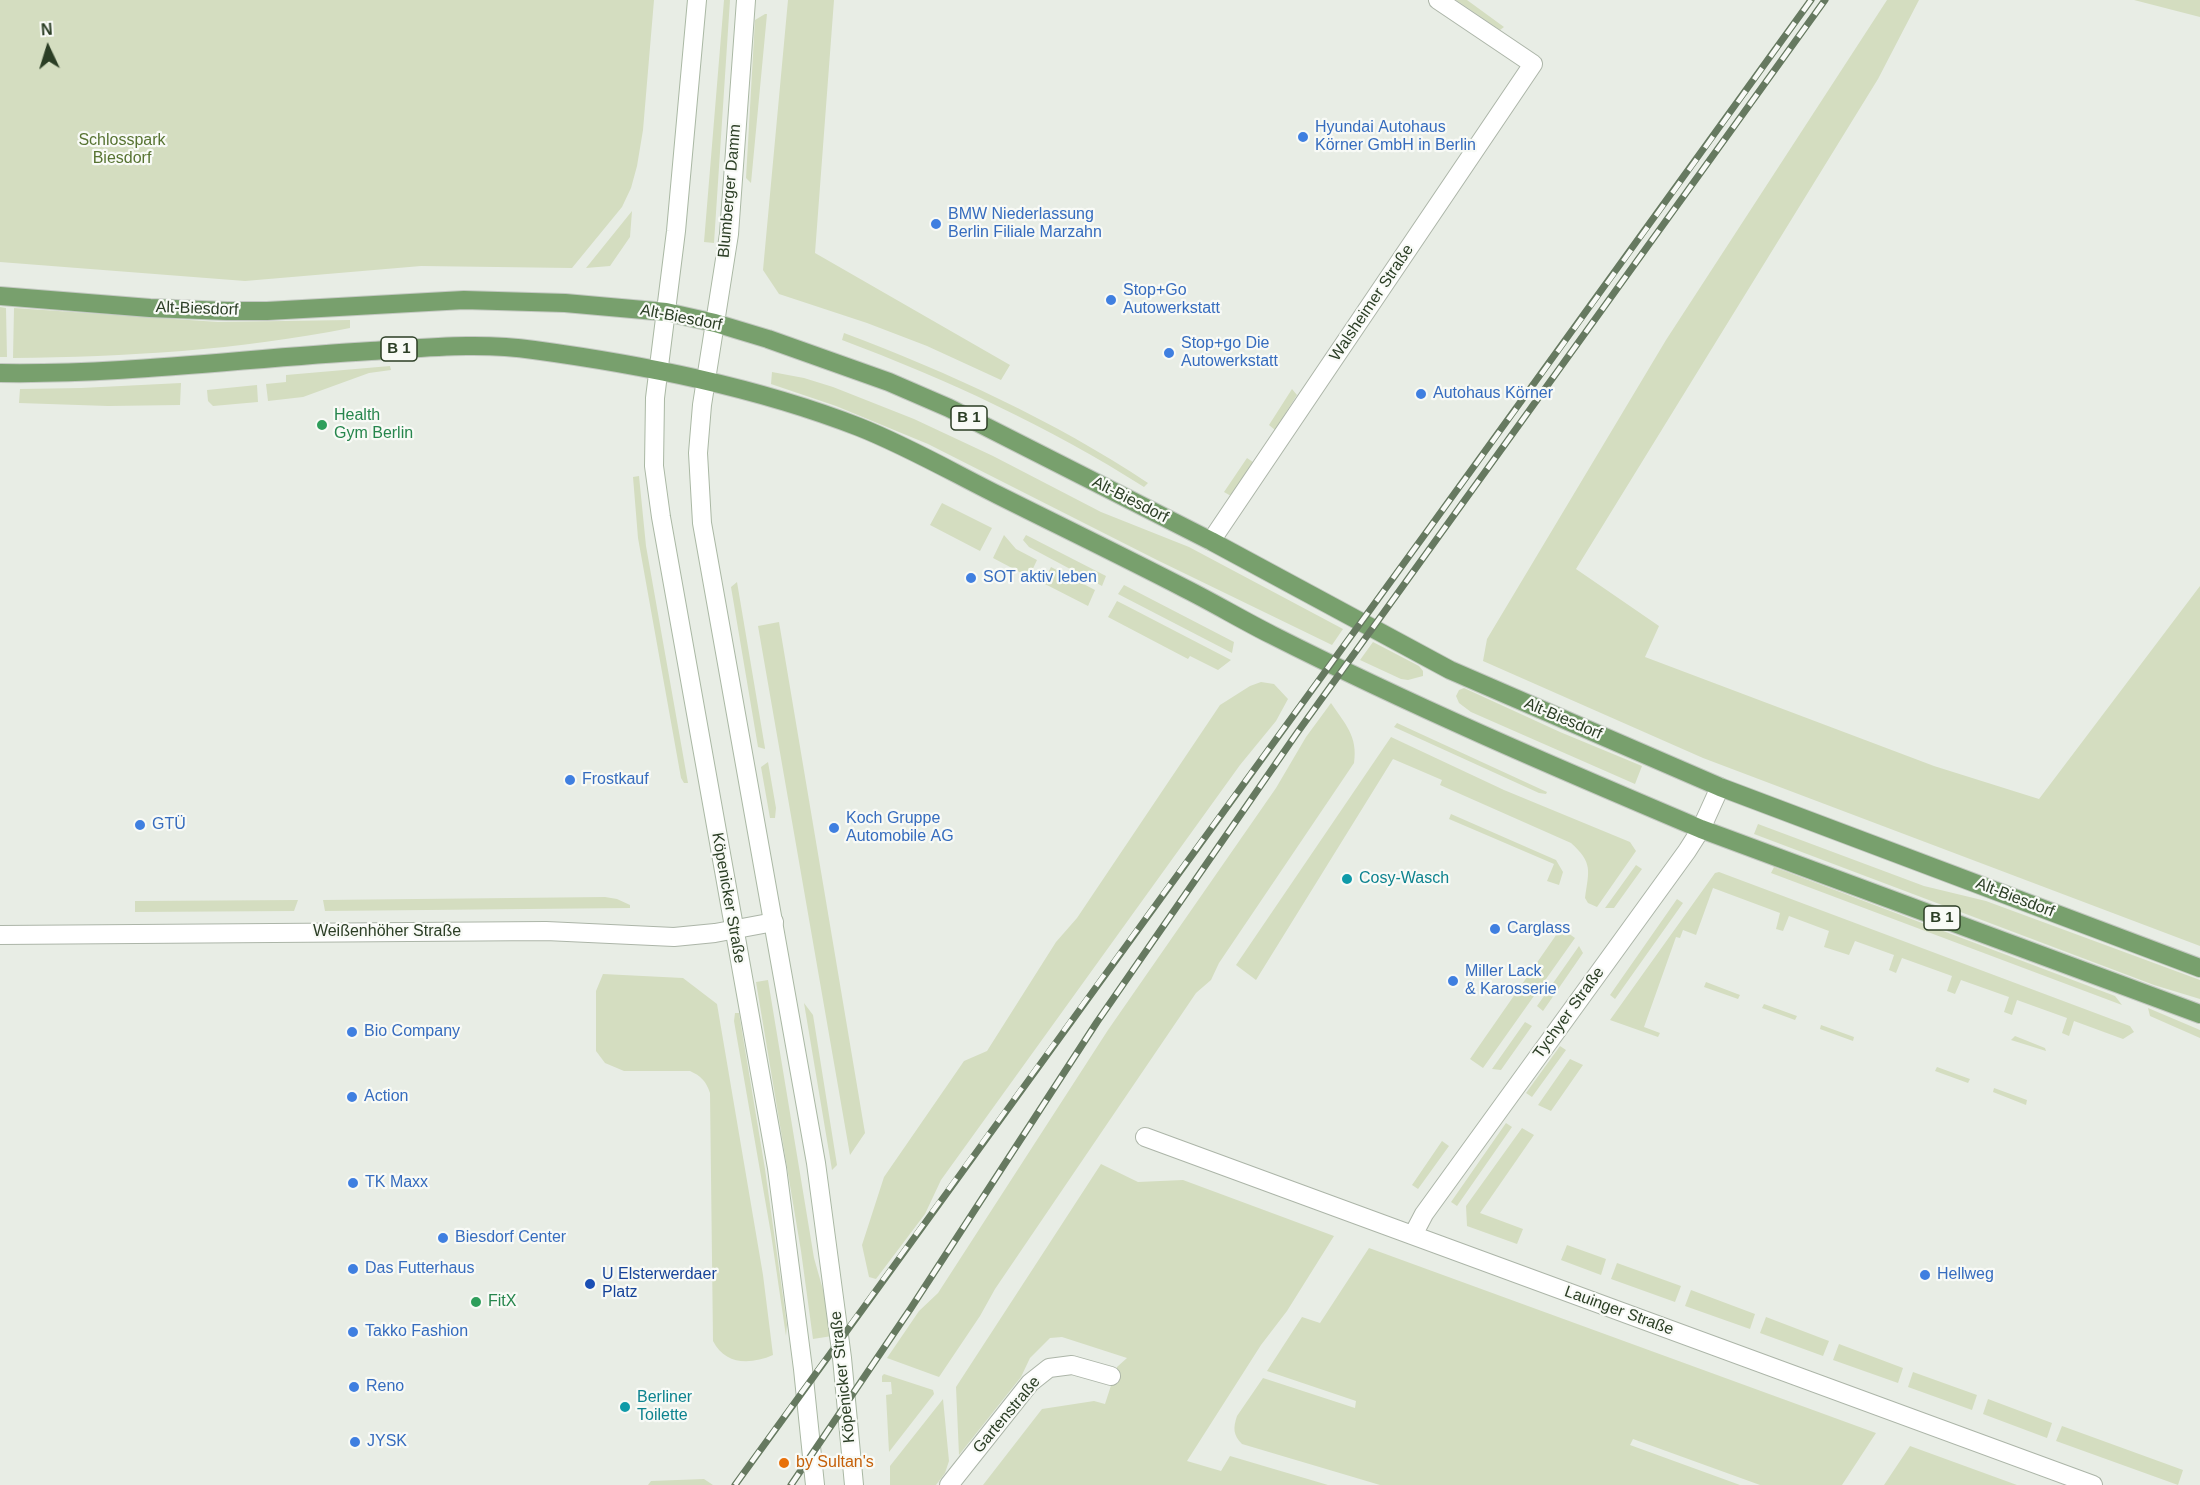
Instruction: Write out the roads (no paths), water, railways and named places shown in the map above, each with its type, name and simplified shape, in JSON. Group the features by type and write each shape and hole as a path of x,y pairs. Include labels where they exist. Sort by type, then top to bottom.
{"main road":[{"name":"Alt-Biesdorf","path":"0,296 150,308 227,311 267,311 464,300 565,303 666,312 715,323 796,348 889,382 949,408 1211,542 1450,670 1720,787 2200,968"},
{"name":"B 1","path":"0,373 37,374 185,366 324,354 472,345 529,349 658,371 798,406 861,428 928,459 1188,590 1269,634 1427,711 1622,797 1701,829 2200,1014"}],"street":[{"path":"666,312 676,231 697,0"},
{"name":"Blumberger Damm","path":"704,381 729,234 746,0"},
{"name":"Walsheimer Straße","path":"1211,542 1533,64 1438,0"},
{"name":"Köpenicker Straße","path":"666,312 658,371 654,427 656,476 777,1168 803,1369 815,1485"},
{"name":"Köpenicker Straße","path":"704,381 698,453 702,523 820,1193 846,1399 854,1485"},
{"name":"Tychyer Straße","path":"1413,1235 1424,1214 1701,829 1720,787"},
{"name":"Weißenhöher Straße","path":"0,935 546,931 674,937 734,930 774,922"},
{"name":"Lauinger Straße","path":"1145,1137 2093,1485"},
{"name":"Gartenstraße","path":"949,1485 1030,1383 1049,1368 1072,1365 1111,1376"}],"railway":[{"path":"735,1485 1811,0"},
{"path":"791,1485 911,1308 1097,1022 1297,733 1825,0"}],"place":[{"name":"Hyundai Autohaus Körner GmbH in Berlin","path":"1303,137"},
{"name":"BMW Niederlassung Berlin Filiale Marzahn","path":"936,224"},
{"name":"Stop+Go Autowerkstatt","path":"1111,300"},
{"name":"Stop+go Die Autowerkstatt","path":"1169,353"},
{"name":"Autohaus Körner","path":"1421,394"},
{"name":"Health Gym Berlin","path":"322,425"},
{"name":"SOT aktiv leben","path":"971,578"},
{"name":"Frostkauf","path":"570,780"},
{"name":"GTÜ","path":"140,825"},
{"name":"Koch Gruppe Automobile AG","path":"834,828"},
{"name":"Cosy-Wasch","path":"1347,879"},
{"name":"Carglass","path":"1495,929"},
{"name":"Miller Lack & Karosserie","path":"1453,981"},
{"name":"Bio Company","path":"352,1032"},
{"name":"Action","path":"352,1097"},
{"name":"TK Maxx","path":"353,1183"},
{"name":"Biesdorf Center","path":"443,1238"},
{"name":"Das Futterhaus","path":"353,1269"},
{"name":"Hellweg","path":"1925,1275"},
{"name":"U Elsterwerdaer Platz","path":"590,1284"},
{"name":"FitX","path":"476,1302"},
{"name":"Takko Fashion","path":"353,1332"},
{"name":"Reno","path":"354,1387"},
{"name":"Berliner Toilette","path":"625,1407"},
{"name":"JYSK","path":"355,1442"},
{"name":"by Sultan's","path":"784,1463"}],"park label":[{"name":"Schlosspark Biesdorf","path":"122,150"}]}
